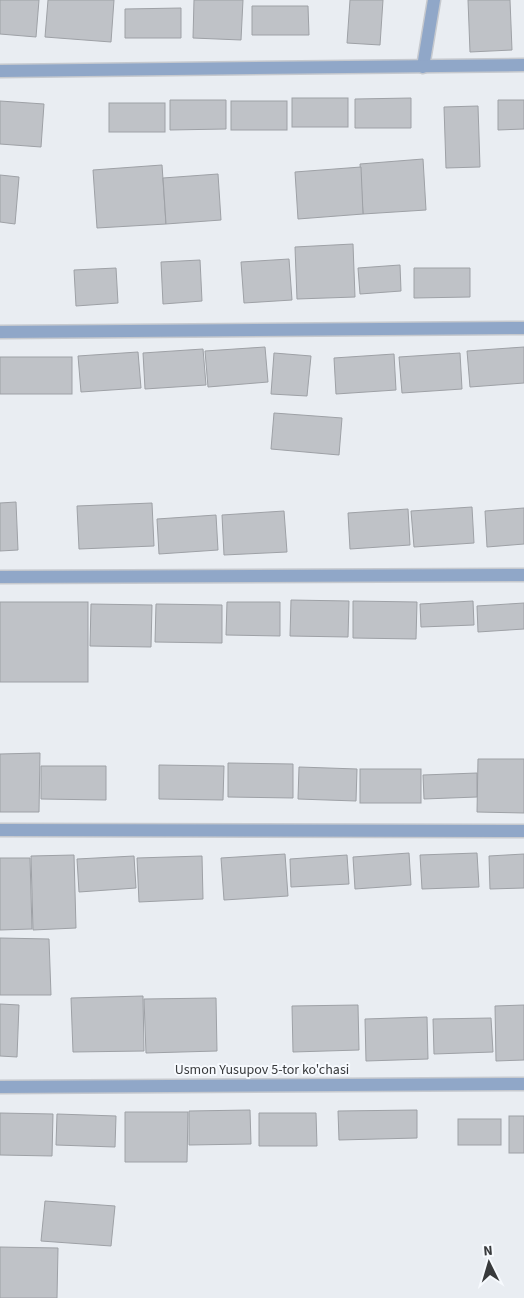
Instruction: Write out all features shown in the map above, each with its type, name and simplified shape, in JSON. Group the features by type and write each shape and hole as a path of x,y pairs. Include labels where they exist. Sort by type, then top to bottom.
{"street":[{"path":"423,67 434,0"},
{"path":"0,71 524,65"},
{"path":"0,332 524,328"},
{"path":"0,577 524,576"},
{"path":"0,830 524,831"},
{"name":"Usmon Yusupov 5-tor ko'chasi","path":"0,1087 524,1084"}],"building":[{"path":"0,0 39,0 36,37 0,34"},
{"path":"48,0 114,0 111,42 45,37"},
{"path":"194,0 243,0 241,40 193,38"},
{"path":"350,0 383,0 380,45 347,43"},
{"path":"468,0 510,0 512,50 470,52"},
{"path":"252,6 308,6 309,35 252,35"},
{"path":"181,8 181,38 125,38 125,9"},
{"path":"292,98 348,98 348,127 292,127"},
{"path":"411,98 411,128 355,128 355,99"},
{"path":"170,100 226,100 226,129 170,130"},
{"path":"498,100 524,100 524,129 498,130"},
{"path":"0,101 44,104 41,147 0,144"},
{"path":"231,101 287,101 287,130 231,130"},
{"path":"109,103 165,103 165,132 109,132"},
{"path":"478,106 480,167 446,168 444,107"},
{"path":"423,159 426,210 363,214 360,164"},
{"path":"162,165 166,224 97,228 93,170"},
{"path":"361,167 363,214 298,219 295,172"},
{"path":"218,174 221,220 166,224 163,178"},
{"path":"0,175 19,177 15,224 0,222"},
{"path":"353,244 355,297 297,299 295,247"},
{"path":"289,259 292,300 244,303 241,262"},
{"path":"200,260 202,301 163,304 161,262"},
{"path":"400,265 401,291 360,294 358,268"},
{"path":"116,268 118,303 76,306 74,270"},
{"path":"414,268 470,268 470,297 414,298"},
{"path":"265,347 268,382 208,387 205,351"},
{"path":"524,347 524,383 470,387 467,351"},
{"path":"203,349 206,385 145,389 143,353"},
{"path":"138,352 141,388 81,392 78,356"},
{"path":"274,353 311,356 307,396 271,394"},
{"path":"460,353 462,389 402,393 399,357"},
{"path":"394,354 396,390 336,394 334,358"},
{"path":"0,357 72,357 72,394 0,394"},
{"path":"274,413 342,418 339,455 271,449"},
{"path":"16,502 18,550 0,551 0,503"},
{"path":"152,503 154,546 79,549 77,506"},
{"path":"472,507 474,543 414,547 411,511"},
{"path":"524,508 524,544 487,547 485,511"},
{"path":"408,509 410,545 350,549 348,513"},
{"path":"284,511 287,552 224,555 222,515"},
{"path":"216,515 218,550 159,554 157,519"},
{"path":"291,600 349,601 348,637 290,636"},
{"path":"353,601 417,602 416,639 353,638"},
{"path":"473,601 474,625 421,627 420,604"},
{"path":"0,602 88,602 88,682 0,682"},
{"path":"227,602 280,602 280,636 226,635"},
{"path":"524,603 524,629 478,632 477,606"},
{"path":"91,604 152,605 151,647 90,646"},
{"path":"156,604 222,605 222,643 155,642"},
{"path":"40,753 39,812 0,812 0,754"},
{"path":"478,759 524,759 524,813 477,812"},
{"path":"228,763 293,764 293,798 228,797"},
{"path":"159,765 224,766 223,800 159,799"},
{"path":"41,766 106,766 106,800 41,799"},
{"path":"299,767 357,769 356,801 298,799"},
{"path":"360,769 421,769 421,803 360,803"},
{"path":"477,773 477,797 424,799 423,775"},
{"path":"409,853 411,885 355,889 353,857"},
{"path":"477,853 479,887 422,889 420,855"},
{"path":"285,854 288,896 224,900 221,858"},
{"path":"524,854 524,888 490,889 489,856"},
{"path":"74,855 76,928 33,930 31,856"},
{"path":"347,855 349,884 291,887 290,859"},
{"path":"134,856 136,888 79,892 77,859"},
{"path":"202,856 203,899 139,902 137,858"},
{"path":"0,858 30,858 32,929 0,930"},
{"path":"0,938 49,939 51,995 0,995"},
{"path":"143,996 144,1051 73,1052 71,998"},
{"path":"216,998 217,1051 146,1053 144,999"},
{"path":"0,1004 19,1005 17,1057 0,1056"},
{"path":"358,1005 359,1050 293,1052 292,1006"},
{"path":"524,1005 524,1060 496,1061 495,1006"},
{"path":"427,1017 428,1059 366,1061 365,1019"},
{"path":"491,1018 493,1052 434,1054 433,1019"},
{"path":"250,1110 251,1144 189,1145 189,1111"},
{"path":"417,1110 417,1138 339,1140 338,1111"},
{"path":"125,1112 188,1112 187,1162 125,1162"},
{"path":"0,1113 53,1114 52,1156 0,1155"},
{"path":"259,1113 316,1113 317,1146 259,1146"},
{"path":"57,1114 116,1116 115,1147 56,1145"},
{"path":"509,1116 524,1116 524,1153 509,1153"},
{"path":"458,1119 501,1119 501,1145 458,1145"},
{"path":"45,1201 115,1206 111,1246 41,1241"},
{"path":"0,1247 58,1248 57,1298 0,1298"}]}
